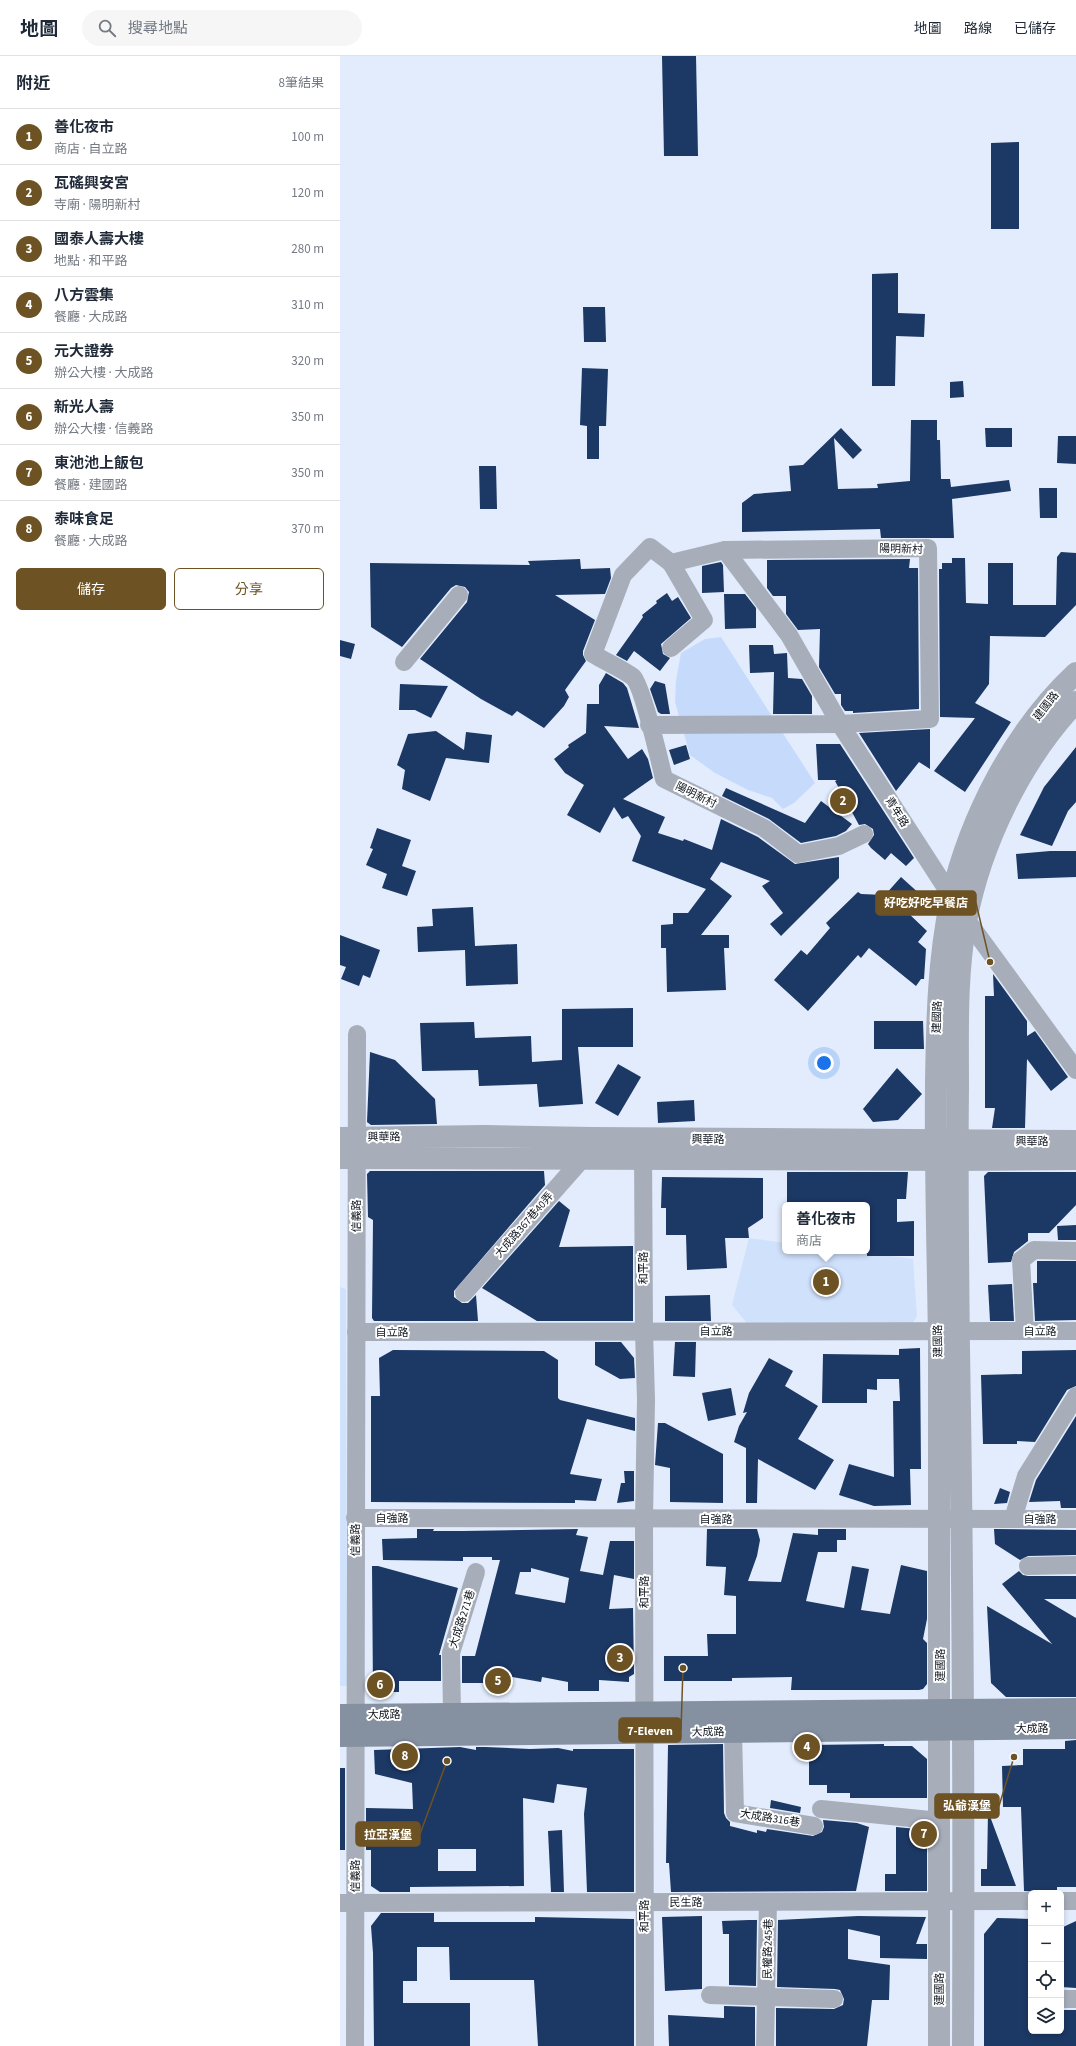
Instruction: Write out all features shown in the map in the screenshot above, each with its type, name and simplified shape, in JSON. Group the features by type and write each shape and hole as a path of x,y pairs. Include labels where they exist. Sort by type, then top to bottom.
{"main road":[{"name":"大成路","path":"963,1719 1076,1709"},
{"name":"大成路","path":"347,1725 452,1714 644,1723 733,1732 940,1719"},
{"name":"大成路","path":"347,1725 963,1719 1076,1728"}],"street":[{"name":"陽明新村","path":"649,724 840,724 930,719 928,548 725,550 671,563 650,547 623,575 593,654 634,678 647,709 649,724 664,779 764,828 798,854 839,846 864,834"},
{"name":"青年路","path":"725,550 789,635 840,724 952,896 966,920 1076,1070"},
{"path":"671,563 704,620 671,648"},
{"path":"404,662 459,595"},
{"name":"建國路","path":"963,2046 964,1901 961,1519 949,1331 935,1150 937,1004 940,969 952,896 974,825 989,793 1007,762 1050,698 1076,673"},
{"name":"建國路","path":"939,2046 940,1519 958,1150 959,983 966,920 986,854 1005,804 1042,743 1076,702"},
{"name":"信義路","path":"355,2046 348,1903 347,1725 355,1518 356,1332 348,1148 357,1034"},
{"name":"興華路","path":"348,1148 486,1136 643,1149 958,1150 1076,1158"},
{"name":"興華路","path":"958,1150 1076,1141"},
{"name":"興華路","path":"348,1148 583,1158 643,1149"},
{"name":"和平路","path":"643,1149 646,1400 644,1519 645,2046"},
{"name":"大成路367巷40弄","path":"464,1293 583,1158"},
{"path":"1025,1331 1021,1260 1034,1250 1076,1251"},
{"name":"自立路","path":"356,1332 1076,1331"},
{"path":"1013,1519 1026,1476 1076,1396"},
{"name":"自強路","path":"355,1518 1076,1519"},
{"path":"1028,1566 1076,1565"},
{"name":"大成路271巷","path":"452,1714 450,1653 476,1572"},
{"name":"大成路316巷","path":"733,1732 735,1813 814,1826"},
{"path":"821,1809 940,1821"},
{"name":"民生路","path":"348,1903 1028,1901"},
{"path":"1064,1901 1076,1901"},
{"name":"民權路245巷","path":"765,2046 768,1902"},
{"path":"710,1995 834,1999"},
{"path":"1064,1999 1076,1999"}],"shaded area":[{"path":"721,637 815,783 794,803 783,809 772,798 748,790 715,773 690,755 675,702 676,680 681,653 705,639"},
{"path":"749,1238 782,1243 782,1254 870,1253 913,1259 917,1316 912,1324 750,1327 732,1305"},
{"path":"340,1287 346,1289 347,1686 340,1686"}],"building":[{"path":"662,56 696,56 698,156 664,156"},
{"path":"1019,142 1019,229 991,229 991,143"},
{"path":"898,273 898,313 925,314 924,337 896,336 895,386 872,386 872,274"},
{"path":"583,307 605,307 606,342 584,342"},
{"path":"582,368 608,369 606,426 599,426 599,459 587,459 587,426 580,425"},
{"path":"963,381 964,397 950,398 950,382"},
{"path":"911,420 937,420 937,440 940,440 941,479 950,479 951,487 1009,480 1011,491 952,499 954,538 881,538 880,529 742,532 742,503 754,494 791,491 789,466 803,465 841,428 862,450 853,459 834,438 838,489 878,488 877,484 910,481"},
{"path":"985,428 1012,428 1012,447 986,447"},
{"path":"1058,436 1076,436 1076,464 1057,463"},
{"path":"479,466 496,466 497,509 480,509"},
{"path":"1039,488 1057,488 1057,518 1040,518"},
{"path":"1061,552 1076,553 1076,605 1045,637 990,636 989,684 975,703 1011,722 965,792 934,771 975,718 940,717 939,569 942,569 942,563 952,563 952,558 965,558 966,603 988,604 988,563 1013,563 1013,605 1056,605 1057,557"},
{"path":"580,559 581,569 610,568 611,578 605,594 555,595 595,620 583,651 586,661 565,690 569,697 564,706 544,728 517,711 512,716 481,699 420,659 467,602 469,592 465,587 456,585 451,588 402,647 371,627 370,563 530,565 528,561"},
{"path":"910,559 909,568 918,568 919,709 853,713 853,711 845,711 841,705 841,694 835,694 819,667 820,629 798,630 786,614 786,596 773,596 767,588 767,560"},
{"path":"721,562 723,565 724,592 702,593 702,566"},
{"path":"667,593 672,601 678,597 691,618 661,644 663,654 670,658 660,671 634,651 627,661 616,655 643,617 642,615 657,603 656,601"},
{"path":"724,594 745,594 756,608 756,628 725,629"},
{"path":"340,640 355,644 351,659 340,656"},
{"path":"749,645 773,645 774,654 787,653 788,678 802,679 812,696 812,714 773,714 774,672 750,673"},
{"path":"606,673 623,683 627,688 639,728 604,726 628,759 642,749 648,759 653,778 623,799 665,817 658,833 683,841 684,839 712,850 721,819 758,837 795,864 839,857 839,878 781,936 770,924 783,913 762,886 770,881 721,862 710,879 732,896 701,935 729,935 729,948 724,948 726,990 667,992 666,948 661,948 661,925 673,924 673,913 688,913 706,889 632,861 641,836 628,816 622,819 614,807 600,833 567,815 584,785 565,773 554,759 569,747 568,745 586,733 587,704 599,704 599,685"},
{"path":"655,681 665,684 670,714 661,714 658,712 650,689"},
{"path":"400,684 448,686 431,718 415,710 399,710"},
{"path":"930,729 930,769 919,762 896,791 859,733"},
{"path":"436,731 464,750 466,732 492,735 489,763 446,758 430,801 402,789 405,770 397,765 408,734"},
{"path":"816,744 840,744 914,858 906,866 891,853 885,860 871,848 868,844 874,835 873,829 865,824 859,825 835,781 837,780 818,780"},
{"path":"686,745 690,759 674,765 669,750"},
{"path":"1076,747 1076,802 1068,811 1052,846 1020,835 1044,787"},
{"path":"726,788 805,823 821,801 852,824 846,831 836,836 801,843 769,819 722,796"},
{"path":"377,828 411,840 402,866 416,871 407,896 382,888 387,874 366,865 373,849 370,848"},
{"path":"1050,851 1076,851 1076,877 1018,879 1016,854"},
{"path":"901,877 922,896 907,912 927,931 918,942 926,949 924,979 921,979 916,986 869,948 861,958 858,955 808,1011 774,980 801,950 807,955 830,928 826,923 858,892 861,894 885,895"},
{"path":"473,907 475,946 517,944 518,984 466,986 465,950 418,952 417,927 433,926 432,909"},
{"path":"340,935 380,950 370,978 363,975 359,986 341,979 346,967 340,965"},
{"path":"993,974 1027,1021 1027,1036 1035,1031 1068,1077 1051,1091 1027,1059 1025,1128 992,1128 995,1108 985,1108 985,996 994,996"},
{"path":"633,1008 633,1047 578,1047 583,1104 539,1107 537,1084 479,1086 478,1070 422,1071 420,1023 474,1022 475,1038 531,1036 532,1062 562,1060 562,1009"},
{"path":"874,1021 923,1021 924,1049 874,1049"},
{"path":"370,1052 395,1060 435,1099 437,1124 371,1125 367,1122"},
{"path":"618,1064 641,1077 618,1116 595,1103"},
{"path":"897,1068 922,1094 898,1120 873,1122 863,1109"},
{"path":"694,1100 695,1121 658,1123 657,1102"},
{"path":"370,1171 544,1171 545,1185 454,1291 454,1297 462,1303 468,1303 476,1295 478,1321 374,1321 372,1318 373,1220 368,1217 367,1174"},
{"path":"787,1172 908,1172 906,1199 897,1199 897,1222 914,1221 914,1256 867,1256 867,1254 870,1254 870,1202 787,1202"},
{"path":"988,1172 1076,1172 1076,1205 1049,1233 1028,1233 1028,1241 1014,1252 1011,1262 988,1263 984,1176"},
{"path":"662,1177 763,1178 763,1218 748,1228 749,1238 725,1238 727,1268 687,1270 686,1235 666,1235 666,1208 661,1208"},
{"path":"559,1201 570,1210 559,1247 633,1246 633,1321 537,1321 482,1288"},
{"path":"1076,1225 1076,1240 1058,1240 1057,1226"},
{"path":"1037,1261 1076,1261 1076,1320 1035,1321 1033,1283 1037,1283"},
{"path":"1012,1284 1014,1321 990,1321 988,1285"},
{"path":"710,1295 711,1321 665,1321 665,1296"},
{"path":"595,1342 621,1342 634,1358 635,1378 620,1379 595,1365"},
{"path":"675,1342 696,1342 695,1377 673,1376"},
{"path":"920,1348 921,1469 910,1469 911,1505 874,1506 839,1495 849,1464 894,1477 893,1401 900,1401 899,1379 877,1379 877,1390 867,1389 867,1403 822,1403 823,1354 899,1355 899,1349"},
{"path":"393,1350 544,1351 558,1360 558,1398 560,1400 635,1418 635,1431 587,1419 570,1474 602,1479 596,1501 575,1500 575,1503 371,1502 371,1396 380,1396 379,1358"},
{"path":"1076,1350 1076,1386 1067,1390 1035,1442 1017,1441 1017,1444 983,1444 981,1375 1022,1374 1022,1351"},
{"path":"769,1358 793,1371 785,1386 818,1406 798,1439 834,1460 815,1490 758,1459 757,1503 746,1503 746,1448 734,1442 739,1426 747,1412 743,1413 749,1393"},
{"path":"731,1388 736,1415 708,1421 702,1393"},
{"path":"1076,1416 1076,1508 1061,1508 1060,1501 1029,1502 1036,1480"},
{"path":"658,1423 665,1423 723,1454 723,1503 670,1502 670,1468 655,1465"},
{"path":"624,1471 634,1471 634,1501 617,1503 621,1483 625,1483"},
{"path":"1000,1488 1010,1492 1007,1503 994,1504"},
{"path":"417,1529 434,1529 433,1531 463,1531 578,1529 576,1535 588,1537 580,1571 603,1575 610,1541 634,1541 634,1579 614,1575 609,1609 633,1608 634,1674 629,1677 629,1682 599,1680 599,1691 568,1691 568,1682 542,1677 541,1682 501,1675 501,1683 462,1683 462,1656 475,1656 500,1560 492,1560 492,1557 463,1557 463,1561 383,1560 382,1539 417,1538","holes":["531,1568 569,1578 565,1603 515,1594 520,1572 531,1572"]},
{"path":"707,1529 757,1529 760,1540 757,1556 748,1581 781,1582 793,1533 818,1535 818,1529 846,1529 846,1540 837,1540 837,1552 818,1552 806,1601 844,1608 852,1566 869,1569 861,1610 890,1614 901,1565 927,1571 927,1619 923,1639 927,1643 927,1684 923,1689 919,1690 791,1690 792,1677 732,1678 732,1681 664,1681 664,1656 708,1656 707,1634 736,1634 736,1596 724,1595 726,1567 706,1566"},
{"path":"994,1529 1076,1530 1076,1555 1028,1556 1020,1560 995,1544"},
{"path":"372,1566 378,1566 458,1588 439,1655 441,1655 441,1681 399,1681 399,1692 373,1692"},
{"path":"1019,1571 1023,1575 1028,1576 1076,1576 1076,1599 1044,1599 1076,1618 1076,1697 1006,1697 991,1683 987,1606 1052,1644 1002,1584"},
{"path":"1076,1740 1076,1887 1057,1887 1057,1890 1024,1891 1021,1807 1003,1807 1002,1766 1023,1765 1023,1749 1065,1749 1065,1741"},
{"path":"723,1744 724,1813 730,1822 730,1826 757,1833 757,1830 766,1832 767,1829 813,1836 822,1832 824,1827 823,1820 857,1823 869,1827 856,1891 671,1892 669,1863 666,1863 668,1745"},
{"path":"884,1744 884,1746 912,1746 927,1759 927,1798 850,1798 850,1793 827,1793 827,1785 809,1785 809,1745"},
{"path":"460,1747 476,1750 476,1747 530,1749 558,1748 573,1751 573,1749 634,1749 634,1892 587,1892 584,1814 587,1788 557,1784 554,1803 523,1798 524,1886 410,1887 410,1892 380,1892 371,1886 371,1850 366,1850 366,1808 413,1809 412,1783 375,1774 374,1750","holes":["438,1849 476,1849 476,1871 438,1871"]},
{"path":"340,1768 345,1768 345,1850 340,1850"},
{"path":"771,1800 801,1807 800,1813 770,1808"},
{"path":"988,1811 1016,1886 981,1886 981,1869 987,1869"},
{"path":"896,1827 927,1830 927,1891 885,1891 885,1874 896,1874"},
{"path":"562,1830 564,1892 551,1892 548,1831"},
{"path":"381,1913 434,1913 434,1922 535,1922 535,1917 634,1919 634,2046 538,2046 534,1980 450,1980 449,1947 417,1947 417,1981 403,1981 403,2003 470,2003 470,2046 374,2046 373,1953 371,1926"},
{"path":"702,1916 702,1989 665,1991 662,1917"},
{"path":"858,1916 926,1917 916,1944 927,1944 927,1959 880,1958 880,1936 848,1929 848,1959 890,1965 889,2000 872,2000 867,2046 776,2046 776,2008 834,2009 843,2005 844,1999 840,1990 835,1989 777,1987 778,1920"},
{"path":"997,1918 1028,1919 1028,2034 1064,2034 1064,2010 1076,2010 1076,2046 984,2046 984,1934"},
{"path":"757,1920 756,1986 729,1985 729,1934 723,1934 722,1921"},
{"path":"1076,1921 1076,1988 1064,1987 1064,1927"},
{"path":"724,2006 755,2007 755,2046 669,2046 668,2015 724,2018"}],"place":[{"name":"瓦磘興安宮","path":"843,801"},
{"name":"好吃好吃早餐店","path":"990,962"},
{"name":"善化夜市","path":"826,1282"},
{"name":"國泰人壽大樓","path":"620,1658"},
{"name":"7-Eleven","path":"683,1668"},
{"name":"元大證券","path":"498,1681"},
{"name":"新光人壽","path":"380,1685"},
{"name":"八方雲集","path":"807,1747"},
{"name":"泰味食足","path":"405,1756"},
{"name":"弘爺漢堡","path":"1014,1757"},
{"name":"拉亞漢堡","path":"447,1761"},
{"name":"東池池上飯包","path":"924,1834"}]}
